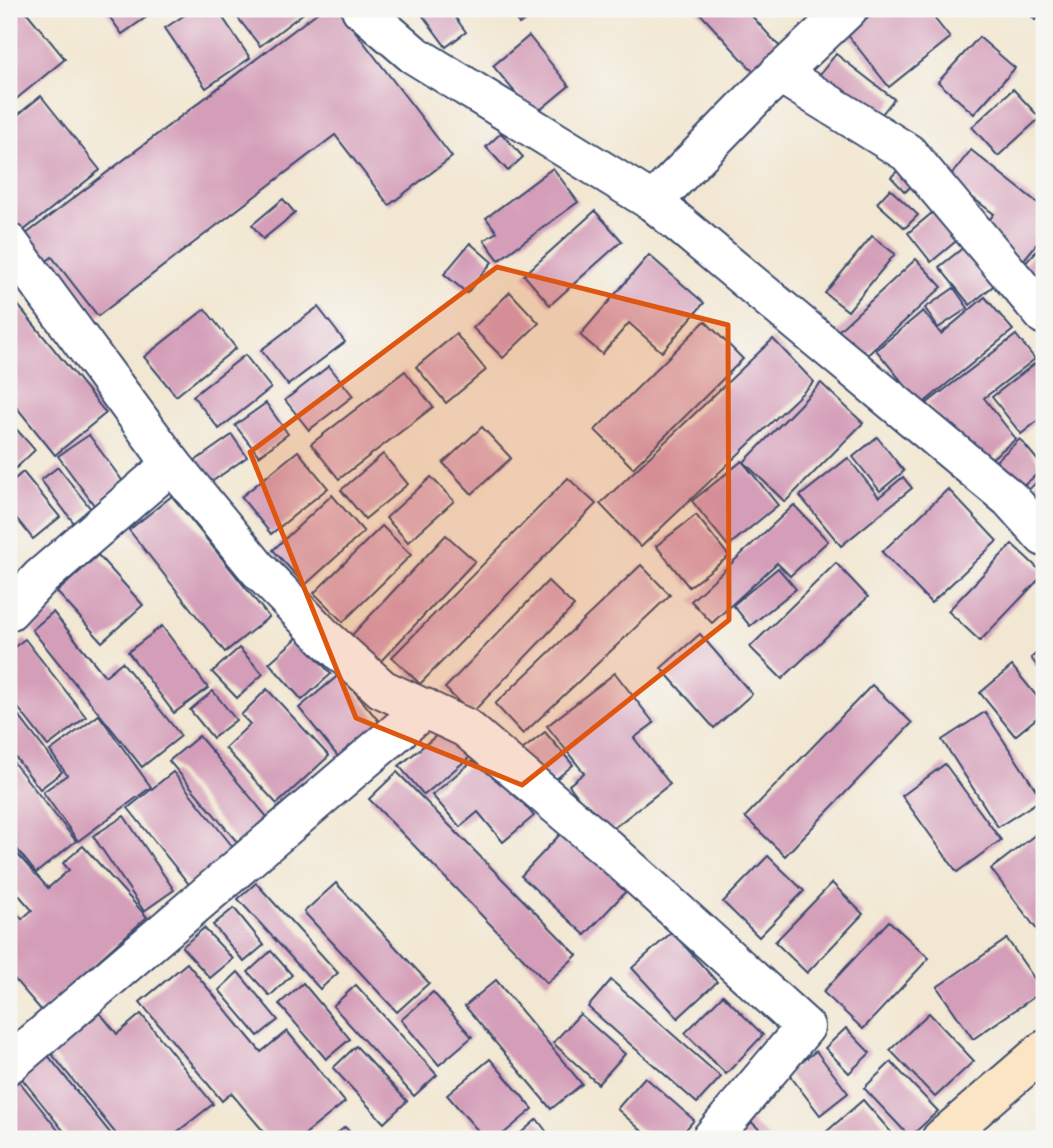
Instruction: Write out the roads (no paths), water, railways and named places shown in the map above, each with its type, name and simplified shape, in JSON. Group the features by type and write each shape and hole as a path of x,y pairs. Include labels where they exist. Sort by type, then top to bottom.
{"street":[{"path":"361,9 413,54 653,202 1010,499 1044,537"},
{"path":"653,202 779,73 848,9"},
{"path":"779,73 908,153 1044,314"},
{"path":"9,243 172,464 258,569 324,637 383,690 466,729 608,849 805,1027 711,1139"},
{"path":"9,611 40,578 172,464"},
{"path":"9,1064 425,708"},
{"path":"941,1139 1044,1050"}]}
